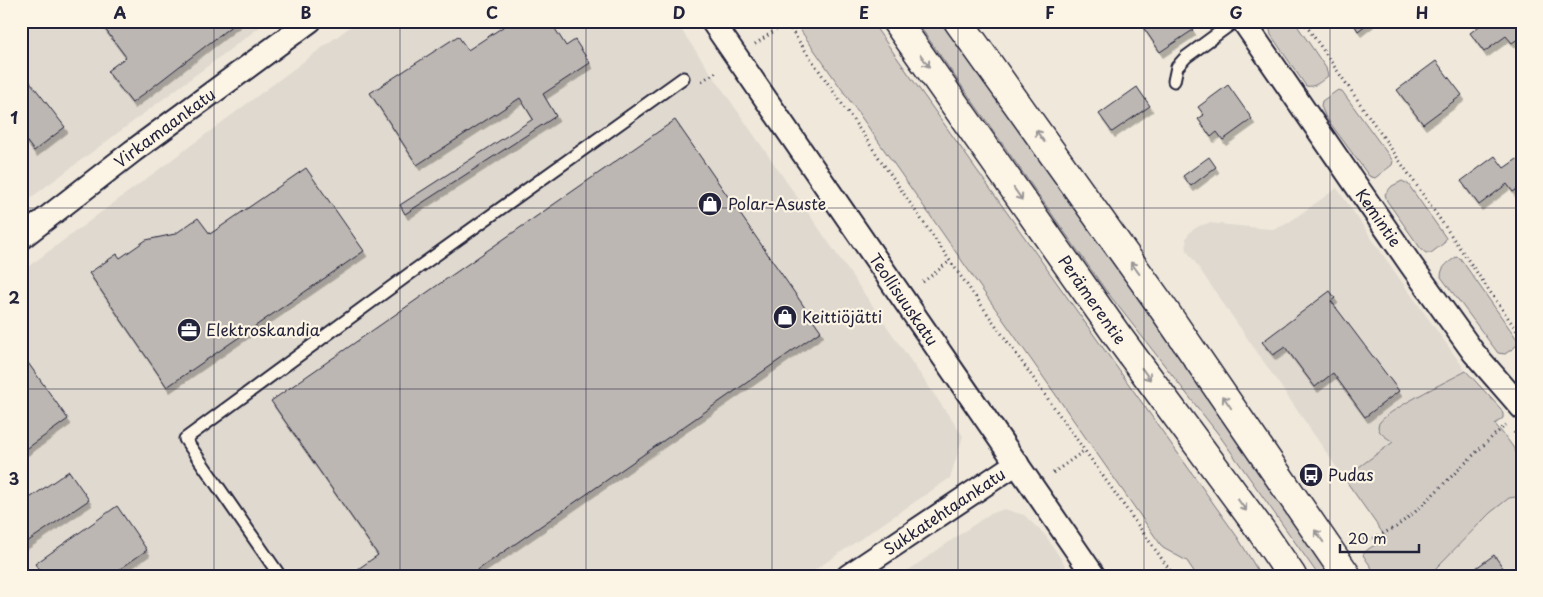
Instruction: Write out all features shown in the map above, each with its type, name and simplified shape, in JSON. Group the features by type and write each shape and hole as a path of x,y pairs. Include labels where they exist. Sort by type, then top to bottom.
{"highway":[{"name":"Perämerentie","path":"896,21 1117,334 1260,528 1292,576"},
{"path":"958,21 1158,301 1346,576"}],"street":[{"name":"Virkamaankatu","path":"21,238 133,151 310,21"},
{"name":"Teollisuuskatu","path":"712,21 1094,576"},
{"name":"Kemintie","path":"1243,21 1474,353 1522,408"},
{"name":"Sukkatehtaankatu","path":"848,576 1017,462"}],"lane":[{"path":"1174,80 1177,68 1186,57 1235,21"},
{"path":"280,576 185,440 412,272 684,78"}],"path":[{"path":"1303,21 1522,338"},
{"path":"749,48 785,22 950,261 1174,576"},
{"path":"699,84 722,67"},
{"path":"923,282 950,261"},
{"path":"1350,532 1360,540 1374,538 1396,527 1416,511 1507,424"},
{"path":"1032,487 1085,450"}],"shaded area":[{"path":"21,21 268,21 21,205"},
{"path":"358,21 675,21 963,436 950,478 806,576 21,576 21,272"},
{"path":"794,21 871,21 1238,538 1261,576 1197,576 1187,561 1163,548"},
{"path":"916,21 940,21 1122,276 1331,576 1319,576 1219,435 1104,288"},
{"path":"1268,21 1294,21 1326,68 1328,76 1315,85 1306,86 1271,35"},
{"path":"1338,90 1342,91 1393,161 1392,165 1375,178 1369,176 1325,116 1321,106 1322,101"},
{"path":"1402,181 1408,184 1446,238 1444,243 1431,253 1426,253 1421,249 1387,201 1385,194 1392,186"},
{"path":"1337,188 1466,371 1396,408 1381,420 1390,440 1393,442 1344,478 1187,251 1186,238 1191,231 1209,223 1276,229 1288,223"},
{"path":"1456,257 1460,258 1519,342 1505,354 1498,353 1441,277 1444,267"},
{"path":"1466,371 1501,409 1503,418 1495,424 1512,445 1518,456 1523,475 1522,496 1509,498 1490,513 1435,569 1440,576 1377,576 1363,555 1370,548 1387,539 1344,478 1393,442 1378,429 1381,420 1432,388"},
{"path":"1522,496 1522,576 1429,576 1490,513 1509,498"},
{"path":"1004,509 1024,515 1046,536 1072,576 900,576 988,515"}],"building":[{"path":"99,21 238,21 132,103 107,71 126,57"},
{"path":"512,21 550,21 566,46 575,40 590,63 543,94 556,116 405,214 400,205 533,119 520,98 417,165 370,93 458,36 468,50"},
{"path":"1139,21 1187,21 1193,30 1160,52"},
{"path":"1352,21 1371,21 1358,31"},
{"path":"1486,21 1522,21 1522,36 1512,43 1506,36 1484,52 1470,33"},
{"path":"1436,61 1462,95 1423,124 1397,90"},
{"path":"21,70 65,127 34,151 21,134"},
{"path":"1228,85 1252,119 1223,140 1217,132 1211,137 1198,119 1204,115 1198,107"},
{"path":"1137,87 1150,106 1112,132 1099,114"},
{"path":"675,120 821,331 469,576 348,576 378,555 271,401"},
{"path":"1495,156 1504,168 1520,157 1522,160 1522,186 1513,192 1507,184 1479,205 1461,181"},
{"path":"1209,157 1216,167 1191,186 1183,176"},
{"name":"Elektroskandia","path":"306,168 364,251 167,387 89,273 117,254 120,258 146,240 175,234 198,218 210,234"},
{"path":"1330,291 1335,298 1331,301 1399,391 1365,417 1333,373 1315,387 1285,347 1273,355 1262,342"},
{"path":"21,353 68,419 25,450 21,444"},
{"path":"69,471 89,500 21,546 21,504"},
{"path":"117,506 147,550 110,576 44,576 35,564"},
{"path":"1494,555 1509,576 1465,576"}],"place":[{"name":"Polar-Asuste","path":"710,204"},
{"name":"Keittiöjätti","path":"785,317"},
{"name":"Elektroskandia","path":"189,330"},
{"name":"Pudas","path":"1311,475"}]}
